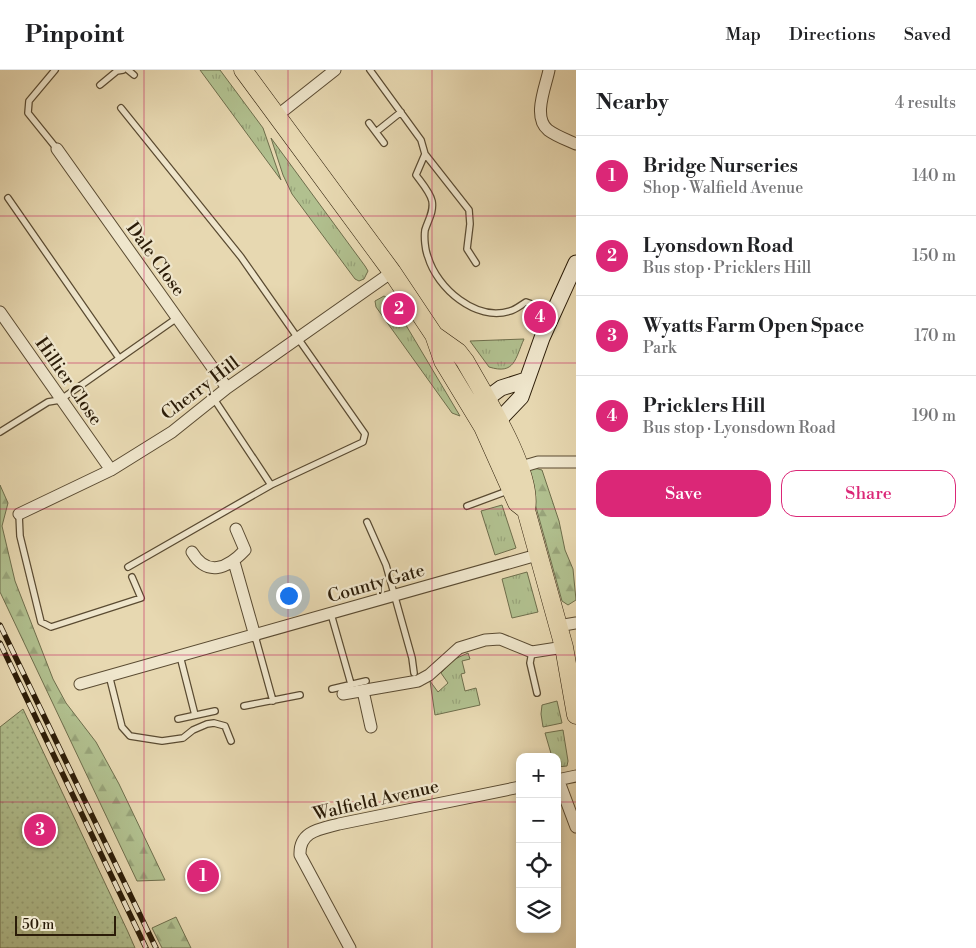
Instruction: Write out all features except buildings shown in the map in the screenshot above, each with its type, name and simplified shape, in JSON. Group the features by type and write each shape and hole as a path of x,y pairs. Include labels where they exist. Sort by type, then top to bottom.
{"main road":[{"path":"243,70 392,272 434,334 443,361 479,404 490,423 512,470 517,487 528,500 526,510 564,647 576,715"},
{"path":"490,423 514,407 521,397 526,380 576,263"},
{"path":"479,404 508,385 526,380"}],"street":[{"path":"550,70 540,111 542,122 546,129 576,144"},
{"path":"278,115 333,71"},
{"name":"Dale Close","path":"57,149 227,388"},
{"name":"Cherry Hill","path":"19,514 111,470 172,432 227,388 392,272"},
{"name":"Hillier Close","path":"0,312 111,470"},
{"path":"512,470 538,462 576,462"},
{"path":"192,552 199,564 211,569 234,562 245,550 236,530"},
{"name":"County Gate","path":"80,684 255,636 537,554"},
{"path":"234,562 255,636"},
{"path":"558,626 576,623"},
{"path":"343,694 365,686 418,681 428,675 459,648 485,640 500,639 532,652 564,647"},
{"path":"365,686 370,727"},
{"path":"561,779 576,776"},
{"name":"Walfield Avenue","path":"350,948 300,855 300,847 305,836 314,831 339,824 516,788"},
{"path":"561,788 576,827"}],"lane":[{"path":"55,70 29,101 28,113 57,149"},
{"path":"100,84 118,70"},
{"path":"128,70 134,75"},
{"path":"370,70 421,140 425,154 468,210 470,224 467,249 476,263"},
{"path":"121,108 241,257 365,434 363,442 271,485 128,567"},
{"path":"376,132 401,112"},
{"path":"369,123 384,143"},
{"path":"425,154 416,175 432,200 432,212 425,232 427,257 437,276 456,297 472,308 490,312 509,312 526,302 554,312"},
{"path":"8,198 119,358"},
{"path":"0,432 48,402 60,400 177,318"},
{"path":"214,399 271,485"},
{"path":"467,506 517,487"},
{"path":"19,514 20,536 41,622 51,627 141,598 132,577"},
{"path":"367,522 386,565 414,672"},
{"path":"331,614 351,684"},
{"path":"255,636 273,700"},
{"path":"532,652 530,663 537,693"},
{"path":"180,656 196,715"},
{"path":"109,676 122,727 130,736 162,741 183,738 198,727 214,723 225,726 231,741"},
{"path":"332,689 351,684 365,686"},
{"path":"244,706 300,695"},
{"path":"178,719 215,711"}],"green space":[{"path":"200,70 220,70 263,128 281,180"},
{"path":"271,138 365,266 368,271 364,279 359,281 355,279 292,194 283,175"},
{"path":"384,296 391,300 460,416 452,413 376,307 375,301"},
{"path":"524,339 513,364 504,369 489,367 470,341"},
{"path":"534,468 542,470 559,521 565,550 573,569 576,600 568,605 562,601 526,471"},
{"path":"0,485 8,503 2,526 15,581 53,679 66,703 96,742 119,784 165,880 137,881 0,592"},
{"path":"502,505 516,548 495,555 481,511"},
{"path":"527,572 538,612 512,618 502,579"},
{"path":"468,653 470,659 462,661 465,673 461,674 465,691 476,688 480,705 435,715 430,681 438,692 448,683 441,673 455,659"},
{"path":"557,701 562,723 543,727 542,705"},
{"path":"23,709 135,948 0,948 0,727"},
{"path":"563,730 568,761 567,766 561,767 561,753 551,753 545,733"},
{"path":"176,917 191,948 162,948 152,928"}],"railway":[{"path":"0,625 156,948"},
{"path":"0,643 146,948"}],"place":[{"name":"Lyonsdown Road","path":"399,309"},
{"name":"Pricklers Hill","path":"540,317"},
{"name":"Wyatts Farm Open Space","path":"40,830"},
{"name":"Bridge Nurseries","path":"203,876"}]}
